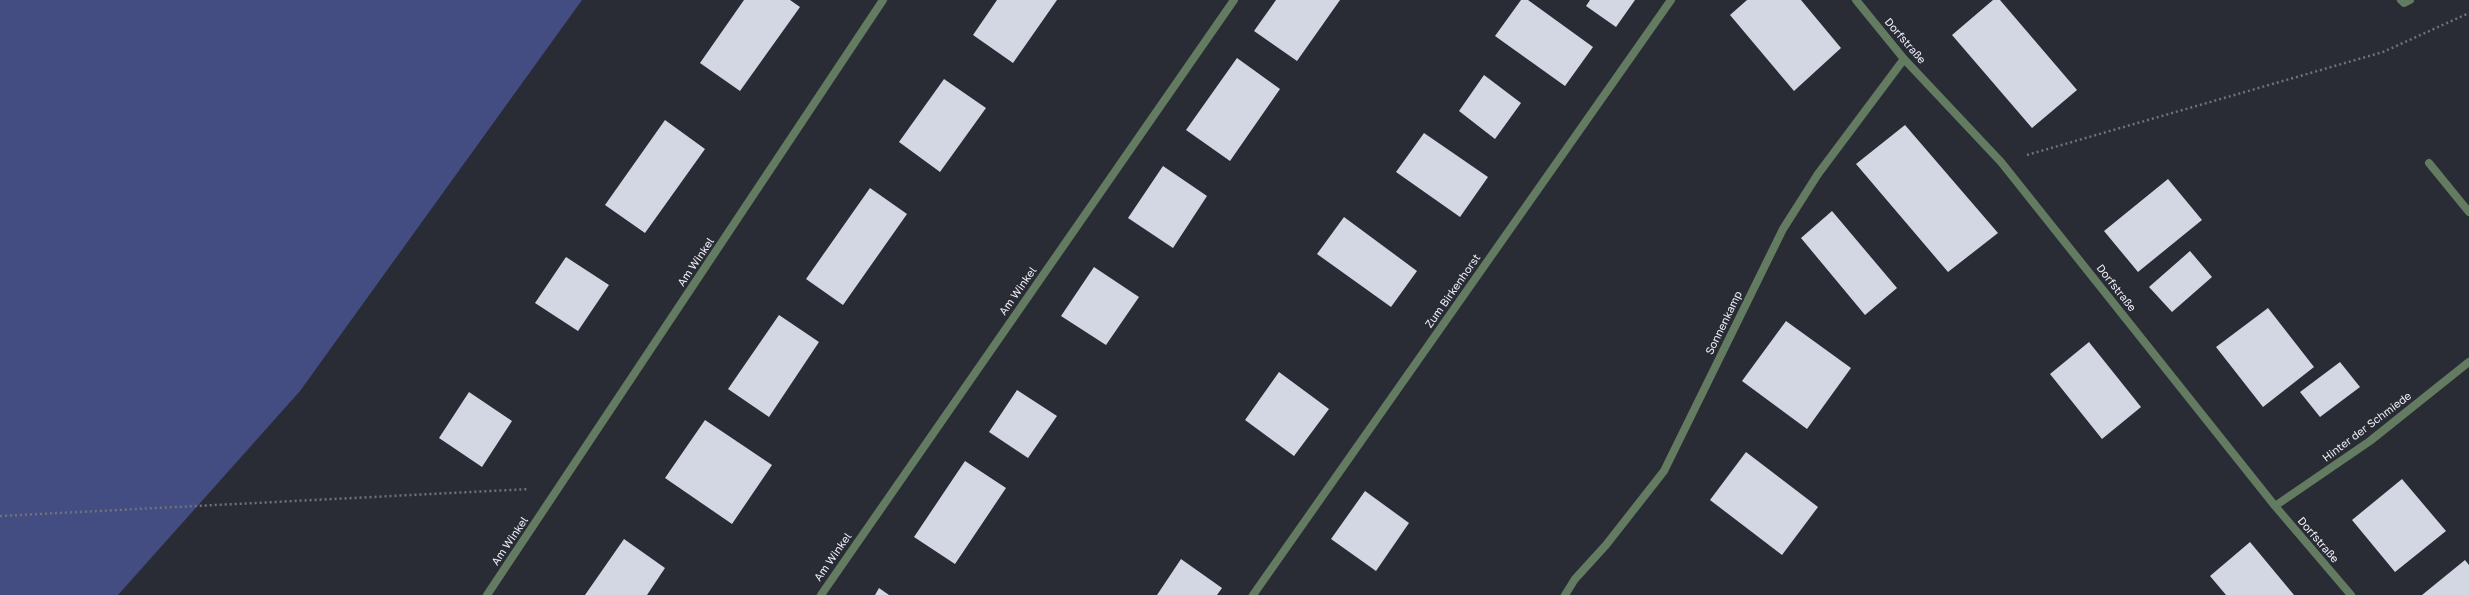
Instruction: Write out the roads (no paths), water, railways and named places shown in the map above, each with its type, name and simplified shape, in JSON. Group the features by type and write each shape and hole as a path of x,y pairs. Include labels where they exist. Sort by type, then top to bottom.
{"street":[{"name":"Am Winkel","path":"487,595 883,0"},
{"name":"Am Winkel","path":"821,595 1234,0"},
{"name":"Zum Birkenhorst","path":"1253,595 1671,0"},
{"name":"Dorfstraße","path":"1856,0 1904,59 2002,162 2275,506 2351,595"},
{"path":"2401,0 2404,3 2410,0"},
{"name":"Sonnenkamp","path":"1565,595 1575,579 1606,545 1664,471 1782,229 1818,174 1904,59"},
{"path":"2429,163 2469,212"},
{"name":"Hinter der Schmiede","path":"2275,506 2370,440 2469,362"}]}
